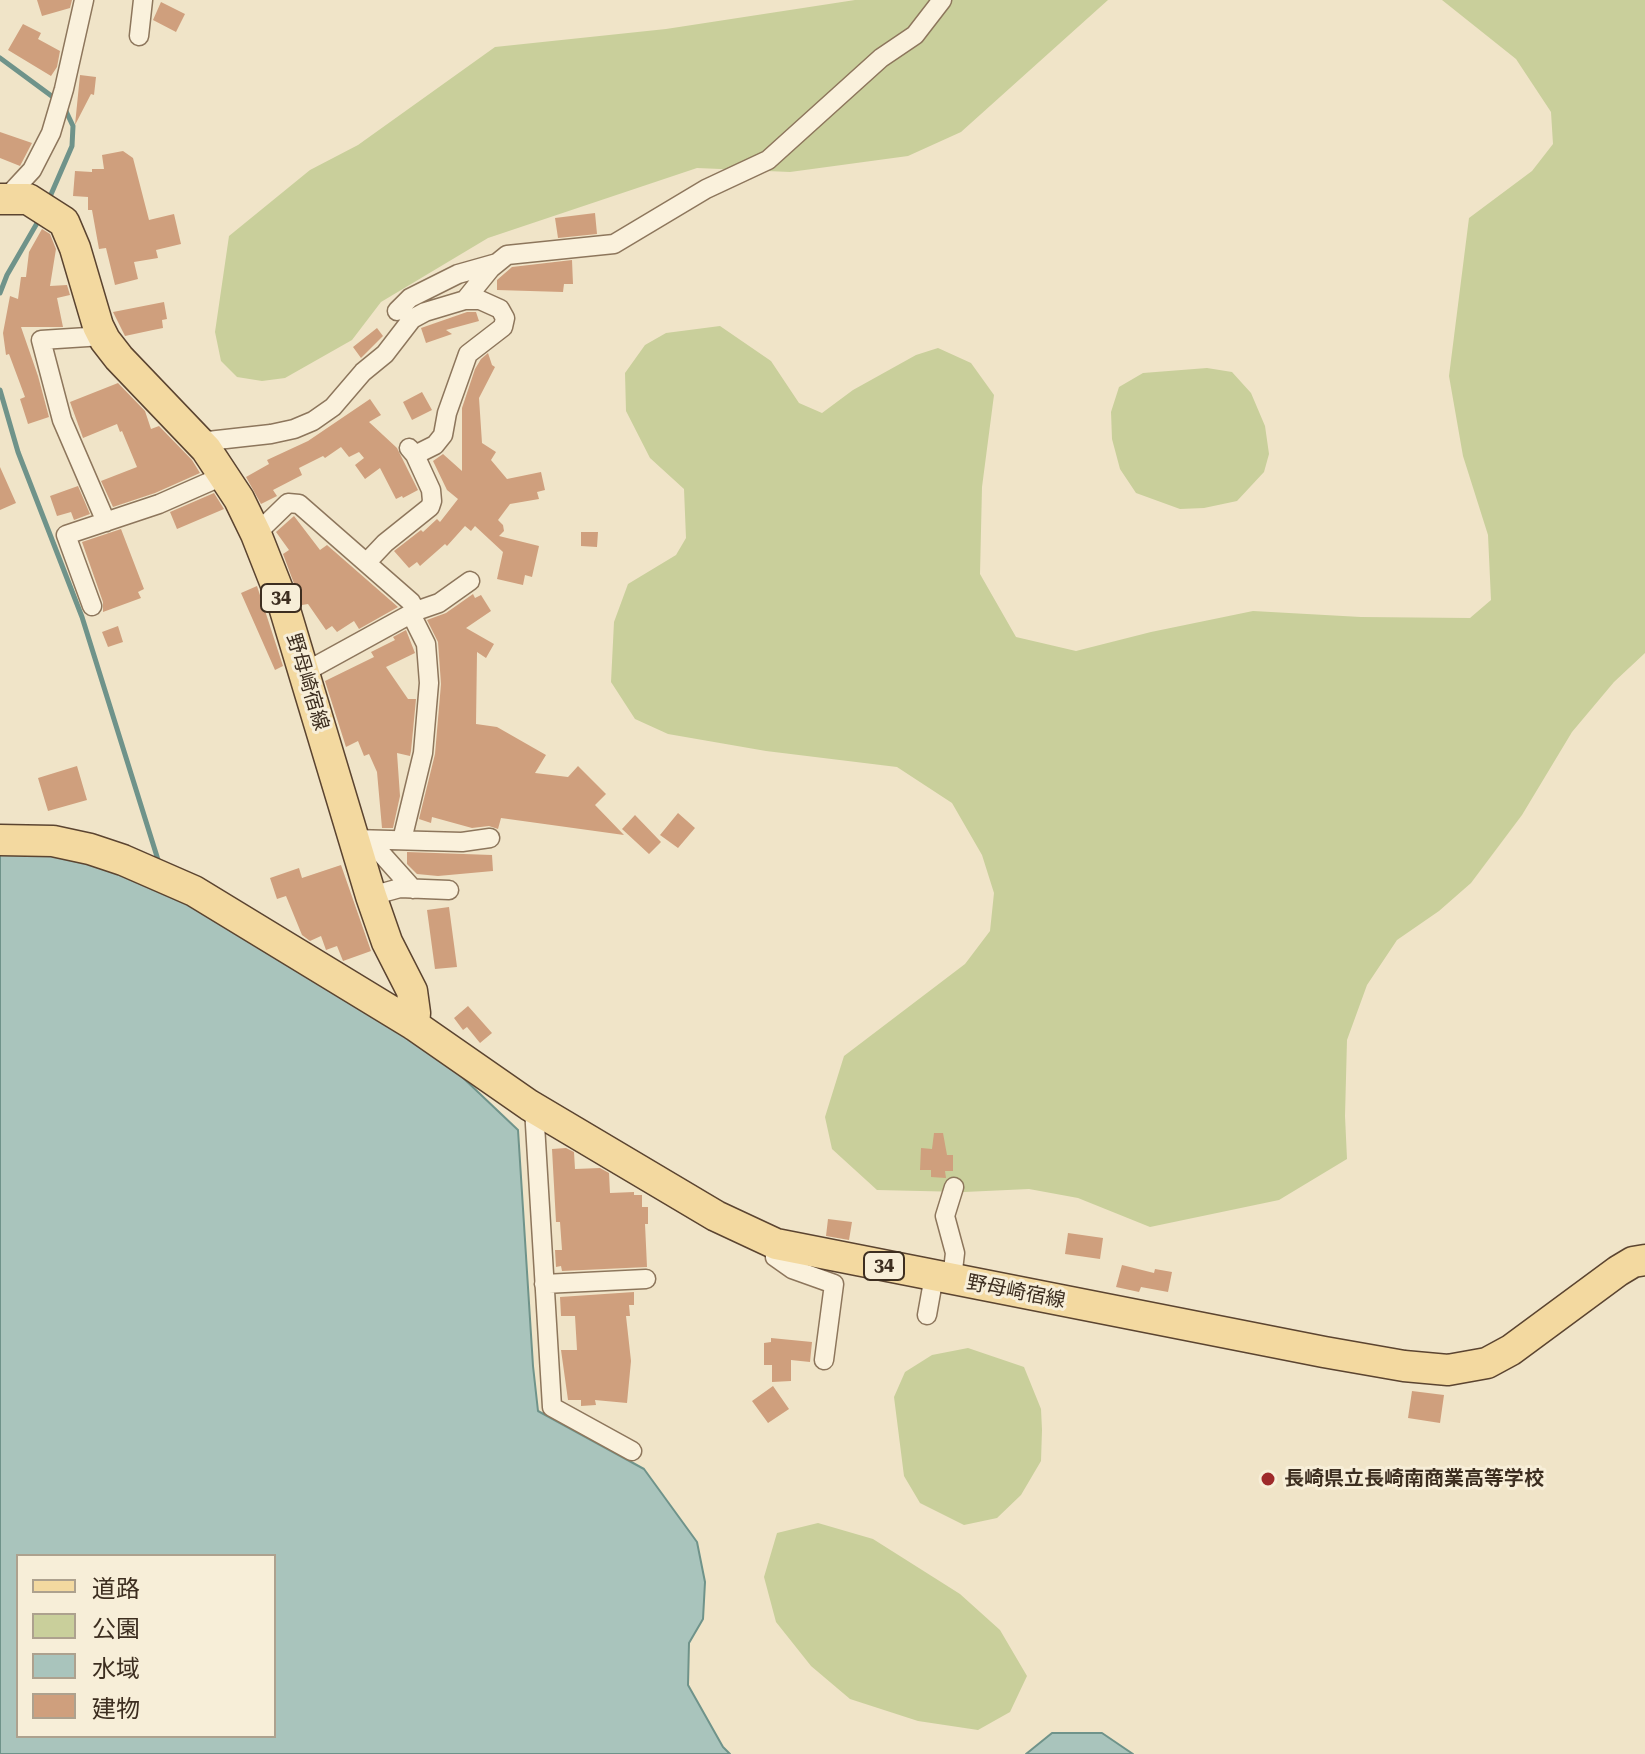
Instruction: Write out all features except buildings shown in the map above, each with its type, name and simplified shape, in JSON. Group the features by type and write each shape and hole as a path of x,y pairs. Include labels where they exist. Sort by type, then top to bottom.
{"main road":[{"name":"野母崎宿線","path":"11,199 60,217 69,229 103,336 119,358 199,442 225,475 256,534 282,600 305,672 371,896 387,942 412,991 414,1025"},
{"name":"野母崎宿線","path":"0,840 53,841 90,849 143,869 219,905 414,1025 534,1108 716,1216 776,1244 1324,1352 1448,1370 1478,1366 1499,1357 1618,1271 1633,1262 1645,1260"}],"street":[{"path":"11,199 38,160 57,111 84,0"},
{"path":"139,36 143,0"},
{"path":"465,300 507,255 614,244 706,189 768,160 881,58 915,35 942,0"},
{"path":"397,311 410,298 458,274 497,263"},
{"path":"199,442 271,434 313,421 333,407 363,372 385,354 412,319 425,312 465,300 480,300 500,309 505,323 468,354 447,413 443,435 435,445 412,451 431,490 430,507 385,543 367,562"},
{"path":"103,336 41,340 62,420 106,522"},
{"path":"92,606 66,535 159,504 225,475"},
{"path":"256,534 288,503 299,504 411,602 426,644 429,683 423,753 402,840"},
{"path":"305,672 413,613 439,603 470,581"},
{"path":"356,847 402,840 462,842 490,838"},
{"path":"356,847 379,851 413,889"},
{"path":"371,896 400,888 449,890"},
{"path":"534,1108 552,1407 632,1451"},
{"path":"927,1315 955,1253 945,1216 954,1187"},
{"path":"776,1244 775,1257 792,1269 834,1284 824,1360"},
{"path":"544,1284 646,1279"}],"green space":[{"path":"855,0 1108,0 961,132 908,156 790,172 697,168 488,238 381,302 352,340 285,378 262,381 237,377 221,361 215,332 229,236 310,170 358,145 495,47 666,29"},
{"path":"1442,0 1645,0 1645,653 1614,682 1572,732 1522,815 1471,883 1439,911 1397,940 1367,985 1347,1040 1347,1159 1279,1200 1150,1227 1078,1198 1029,1189 964,1192 877,1190 832,1149 825,1117 844,1056 965,964 990,931 994,893 982,855 952,803 897,767 766,751 668,734 635,719 611,682 614,622 628,584 676,555 686,538 684,489 650,458 626,411 625,373 645,345 666,333 720,326 771,361 799,403 822,413 853,390 916,355 938,348 971,363 994,395 982,487 980,574 1016,637 1076,651 1253,611 1361,617 1470,618 1491,600 1488,535 1463,456 1449,376 1469,218 1532,171 1553,144 1551,112 1516,59"},
{"path":"1207,368 1232,372 1251,393 1265,426 1269,454 1264,472 1237,501 1204,508 1180,509 1136,493 1120,469 1112,439 1111,412 1119,387 1143,373"},
{"path":"968,1348 1024,1367 1041,1409 1042,1430 1041,1461 1021,1495 997,1518 964,1525 920,1503 904,1476 894,1397 905,1372 932,1355"},
{"path":"818,1523 873,1539 960,1594 1000,1630 1027,1676 1010,1712 978,1730 918,1721 850,1699 811,1666 776,1622 764,1577 777,1533"}],"water":[{"path":"0,848 71,856 174,894 440,1056 518,1130 538,1411 644,1469 697,1542 705,1582 703,1619 689,1643 688,1685 730,1754 0,1754"},
{"path":"1052,1733 1102,1733 1133,1754 1026,1754"}],"waterway":[{"path":"0,58 57,100"},
{"path":"49,199 72,146 73,126 64,107"},
{"path":"0,293 40,218"},
{"path":"0,390 18,452 82,617 159,863"}],"place":[{"name":"長崎県立長崎南商業高等学校","path":"1268,1479"}]}
